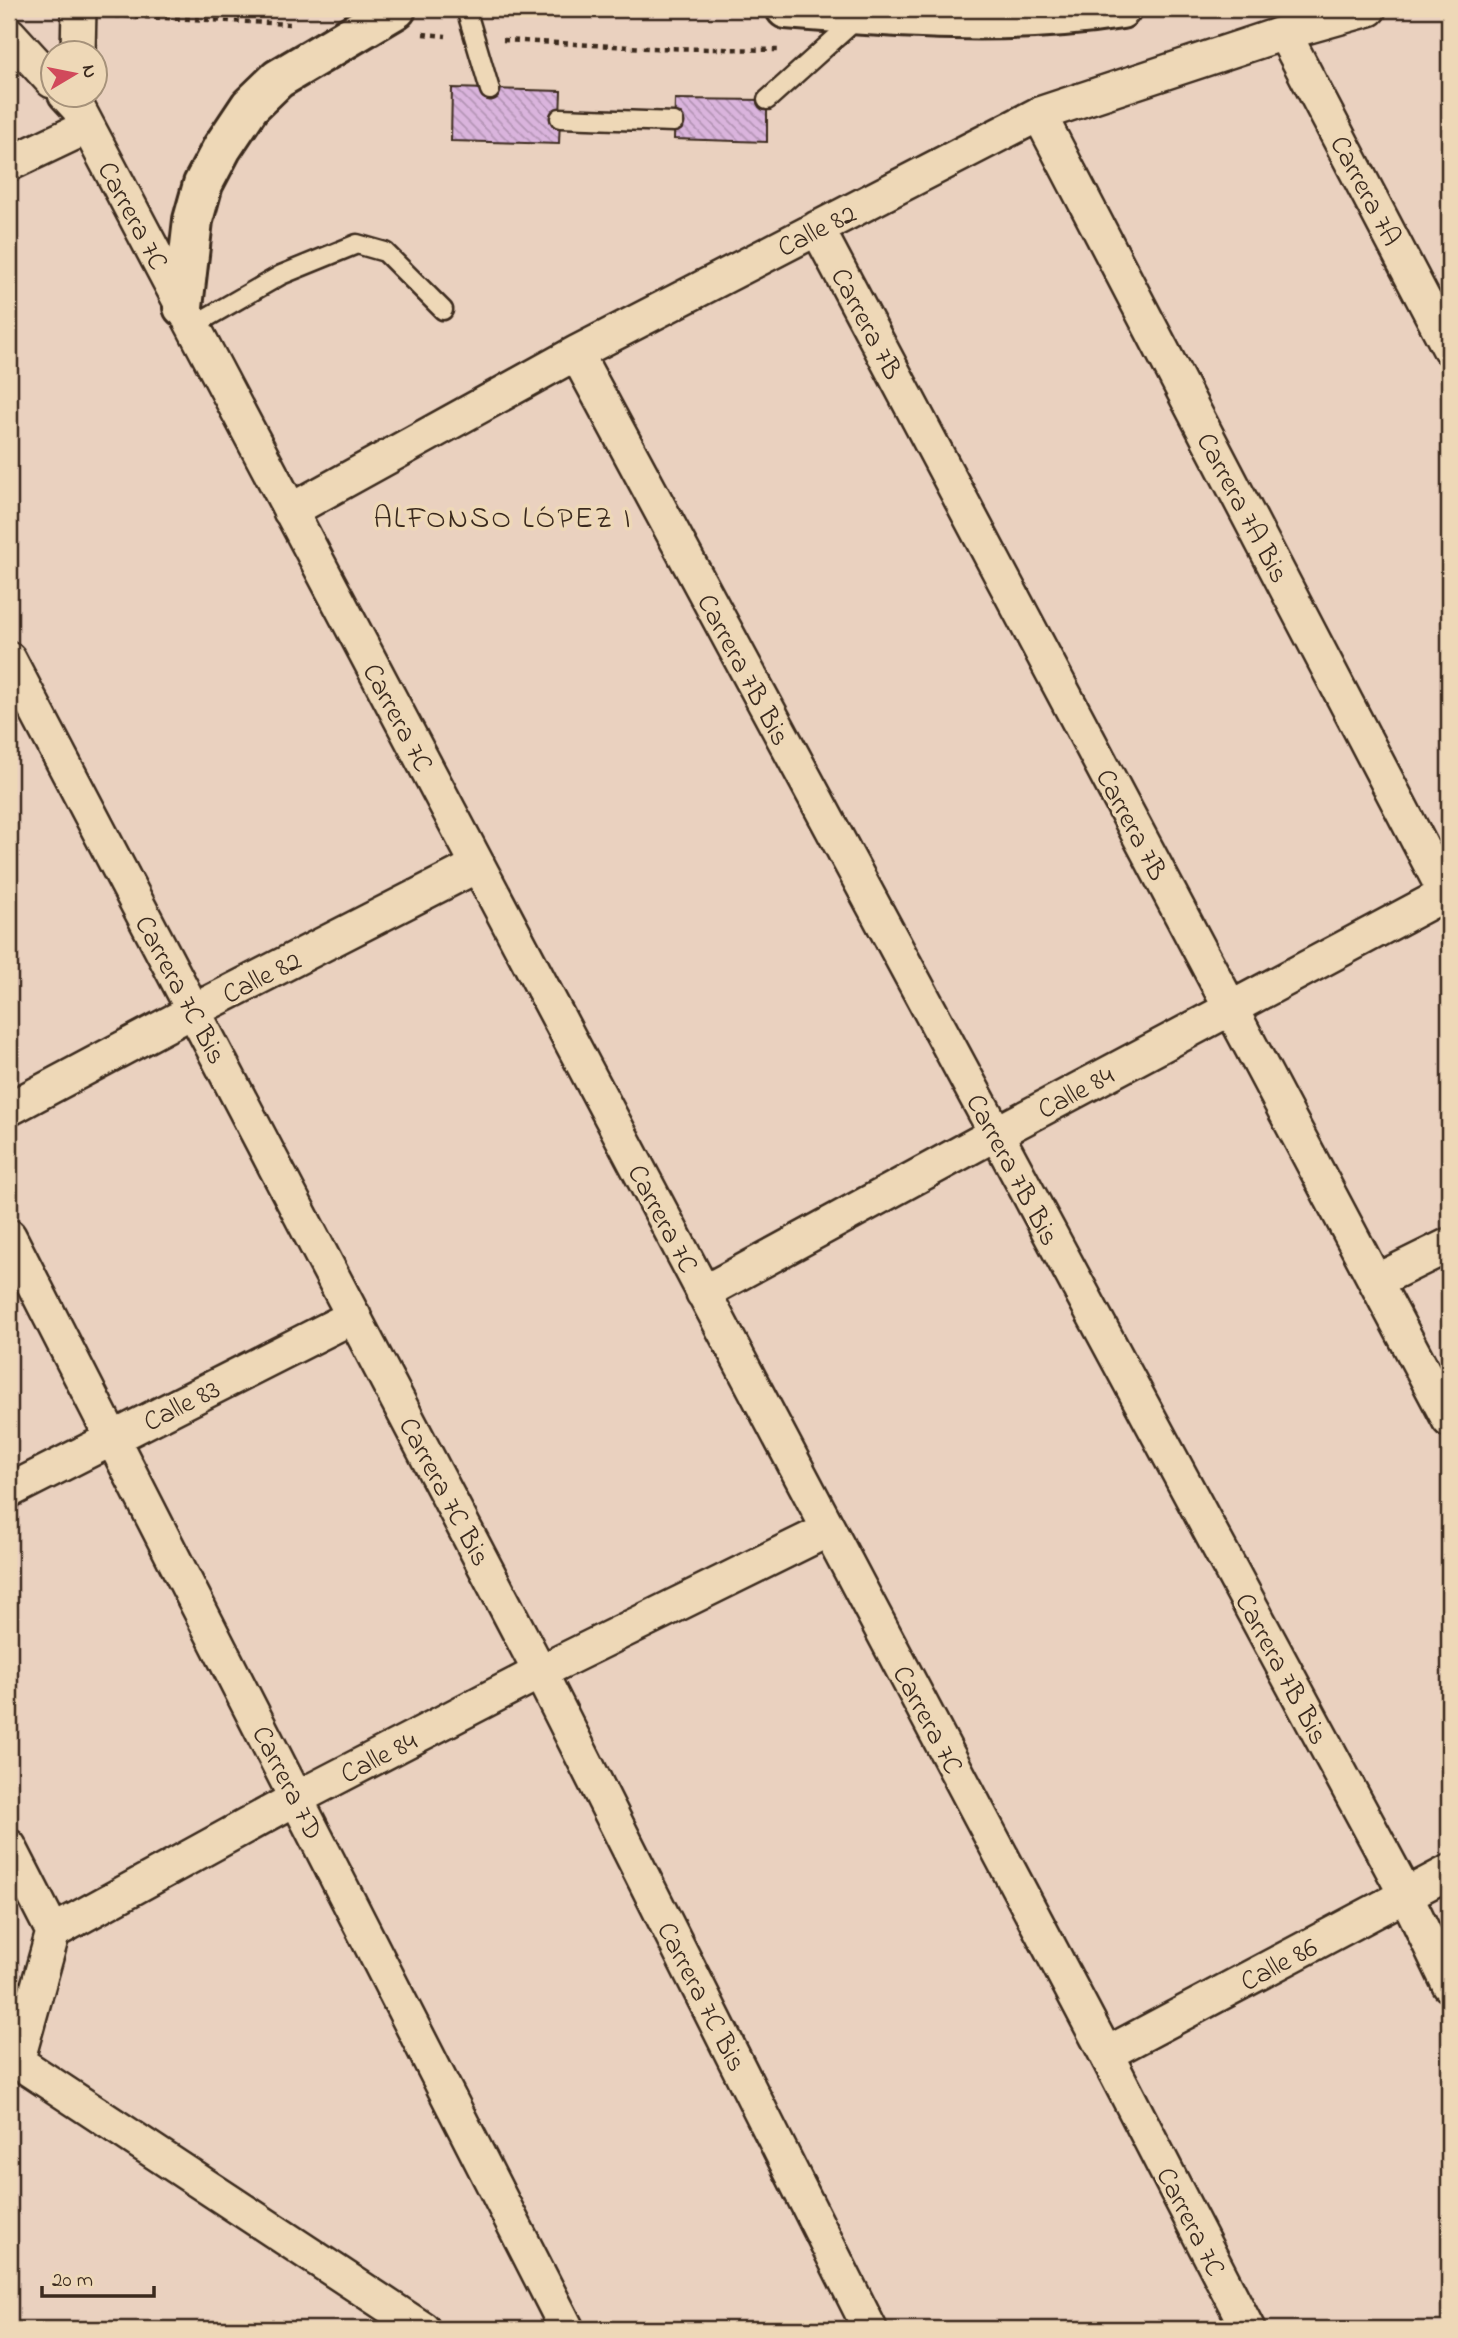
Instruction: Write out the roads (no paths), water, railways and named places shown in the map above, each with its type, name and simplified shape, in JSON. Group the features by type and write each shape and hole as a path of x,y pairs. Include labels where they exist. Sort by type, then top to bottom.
{"main road":[{"path":"188,316 193,220 203,184 222,148 250,106 278,79 396,9"},
{"path":"786,9 861,15 1005,20 1121,9"}],"street":[{"path":"78,38 79,9"},
{"name":"Calle 82","path":"290,511 576,353 1039,114 1284,33 1369,9"},
{"name":"Carrera 7A","path":"1284,33 1449,348"},
{"path":"9,34 38,66"},
{"path":"9,164 75,108"},
{"name":"Carrera 7C","path":"78,108 1107,2054 1248,2329"},
{"name":"Carrera 7A Bis","path":"1039,114 1448,895"},
{"name":"Carrera 7B","path":"817,228 1449,1420"},
{"name":"Carrera 7B Bis","path":"576,353 1406,1895 1449,1985"},
{"name":"Carrera 7C Bis","path":"9,659 540,1672 870,2329"},
{"name":"Calle 82","path":"9,1110 193,1011 478,865"},
{"name":"Calle 84","path":"703,1293 1230,1008 1448,895"},
{"name":"Carrera 7D","path":"9,1236 567,2329"},
{"path":"1376,1281 1449,1245"},
{"name":"Calle 83","path":"9,1491 354,1316"},
{"name":"Calle 84","path":"53,1932 297,1798 540,1672 828,1530"},
{"path":"9,1846 53,1932 13,2059 423,2329"},
{"name":"Calle 86","path":"1107,2054 1449,1872"}],"lane":[{"path":"466,9 490,90"},
{"path":"767,100 861,15"},
{"path":"560,118 674,122"},
{"path":"188,316 357,244 385,252 443,310"}],"district":[{"name":"ALFONSO LÓPEZ I","path":"503,517"}]}
